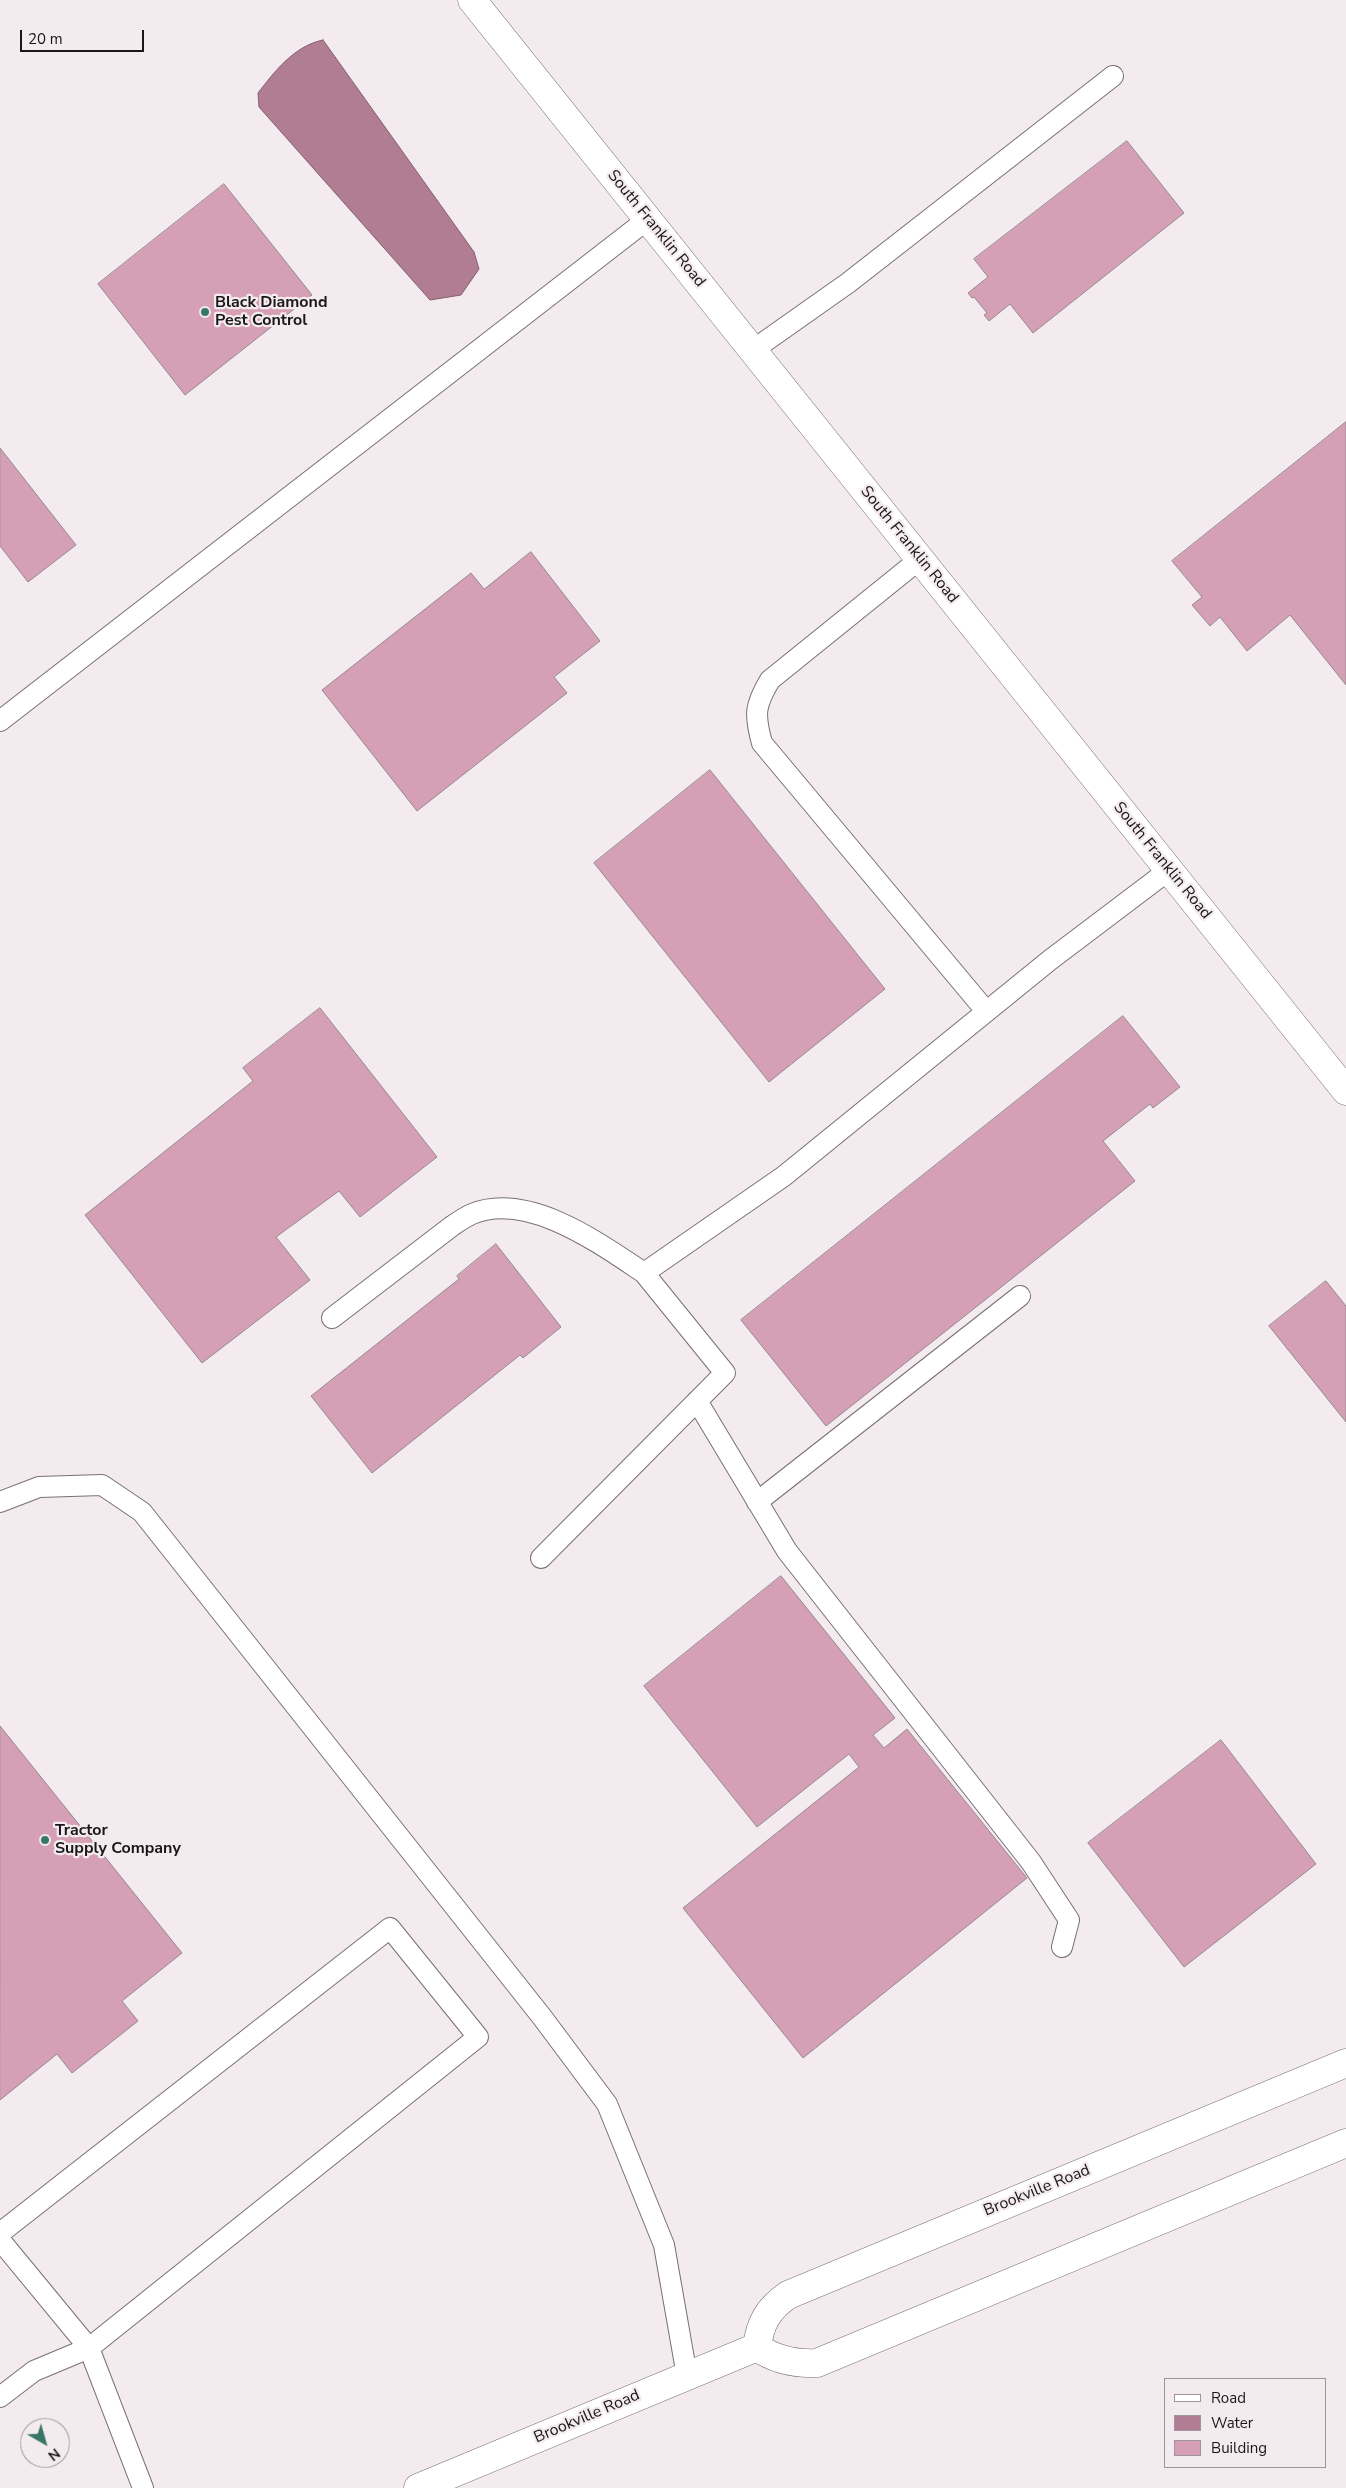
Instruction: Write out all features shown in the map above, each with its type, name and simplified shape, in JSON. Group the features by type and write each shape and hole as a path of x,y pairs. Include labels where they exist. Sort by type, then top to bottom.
{"main road":[{"name":"South Franklin Road","path":"472,0 1346,1091"},
{"name":"Brookville Road","path":"418,2488 757,2347 765,2319 774,2304 788,2294 1346,2063"},
{"path":"757,2347 769,2355 784,2360 817,2363 1346,2143"}],"lane":[{"path":"753,350 848,283 1113,76"},
{"path":"0,721 648,219"},
{"path":"920,559 770,680 758,701 756,722 762,742 986,1011"},
{"path":"644,1273 784,1176 1050,960 1169,870"},
{"path":"332,1318 452,1226 471,1214 485,1210 523,1210 560,1223 604,1246 644,1273 725,1373 541,1558"},
{"path":"758,1502 1020,1296"},
{"path":"697,1401 787,1551 1031,1862 1069,1920 1062,1947"},
{"path":"0,1502 39,1487 102,1485 142,1512 542,2017 607,2104 614,2121 664,2245 687,2376"},
{"path":"0,2233 390,1928 478,2037 89,2348 34,2371 0,2397"},
{"path":"0,2240 89,2348 143,2488"}],"water":[{"path":"323,40 474,252 479,269 461,295 430,300 259,107 258,93 278,68 303,48"}],"building":[{"path":"1127,141 1184,213 1033,333 1010,304 989,321 984,315 987,313 974,297 972,298 968,293 988,277 974,259"},
{"path":"224,184 312,295 185,395 98,284"},
{"path":"1346,422 1346,685 1290,615 1247,651 1220,617 1210,626 1192,605 1202,597 1172,561"},
{"path":"0,448 76,545 28,582 0,546"},
{"path":"531,552 600,641 554,677 567,693 417,811 322,690 471,573 484,589"},
{"path":"710,770 885,989 769,1082 594,863"},
{"path":"320,1008 437,1157 360,1217 339,1191 276,1237 310,1280 202,1363 85,1215 253,1081 243,1068"},
{"path":"1123,1016 1180,1087 1153,1108 1150,1104 1103,1141 1135,1181 826,1426 741,1320"},
{"path":"496,1244 561,1327 523,1358 520,1355 372,1473 311,1396 459,1279 457,1276"},
{"path":"1326,1281 1346,1306 1346,1422 1269,1326"},
{"path":"781,1576 895,1718 873,1735 884,1748 907,1729 1027,1878 803,2058 683,1908 859,1767 849,1754 757,1827 644,1686"},
{"name":"Tractor Supply Company","path":"0,1726 182,1953 122,2001 138,2021 72,2073 57,2054 0,2100"},
{"path":"1221,1740 1316,1864 1184,1967 1088,1843"}],"place":[{"name":"Black Diamond Pest Control","path":"205,312"},
{"name":"Tractor Supply Company","path":"45,1840"}]}
